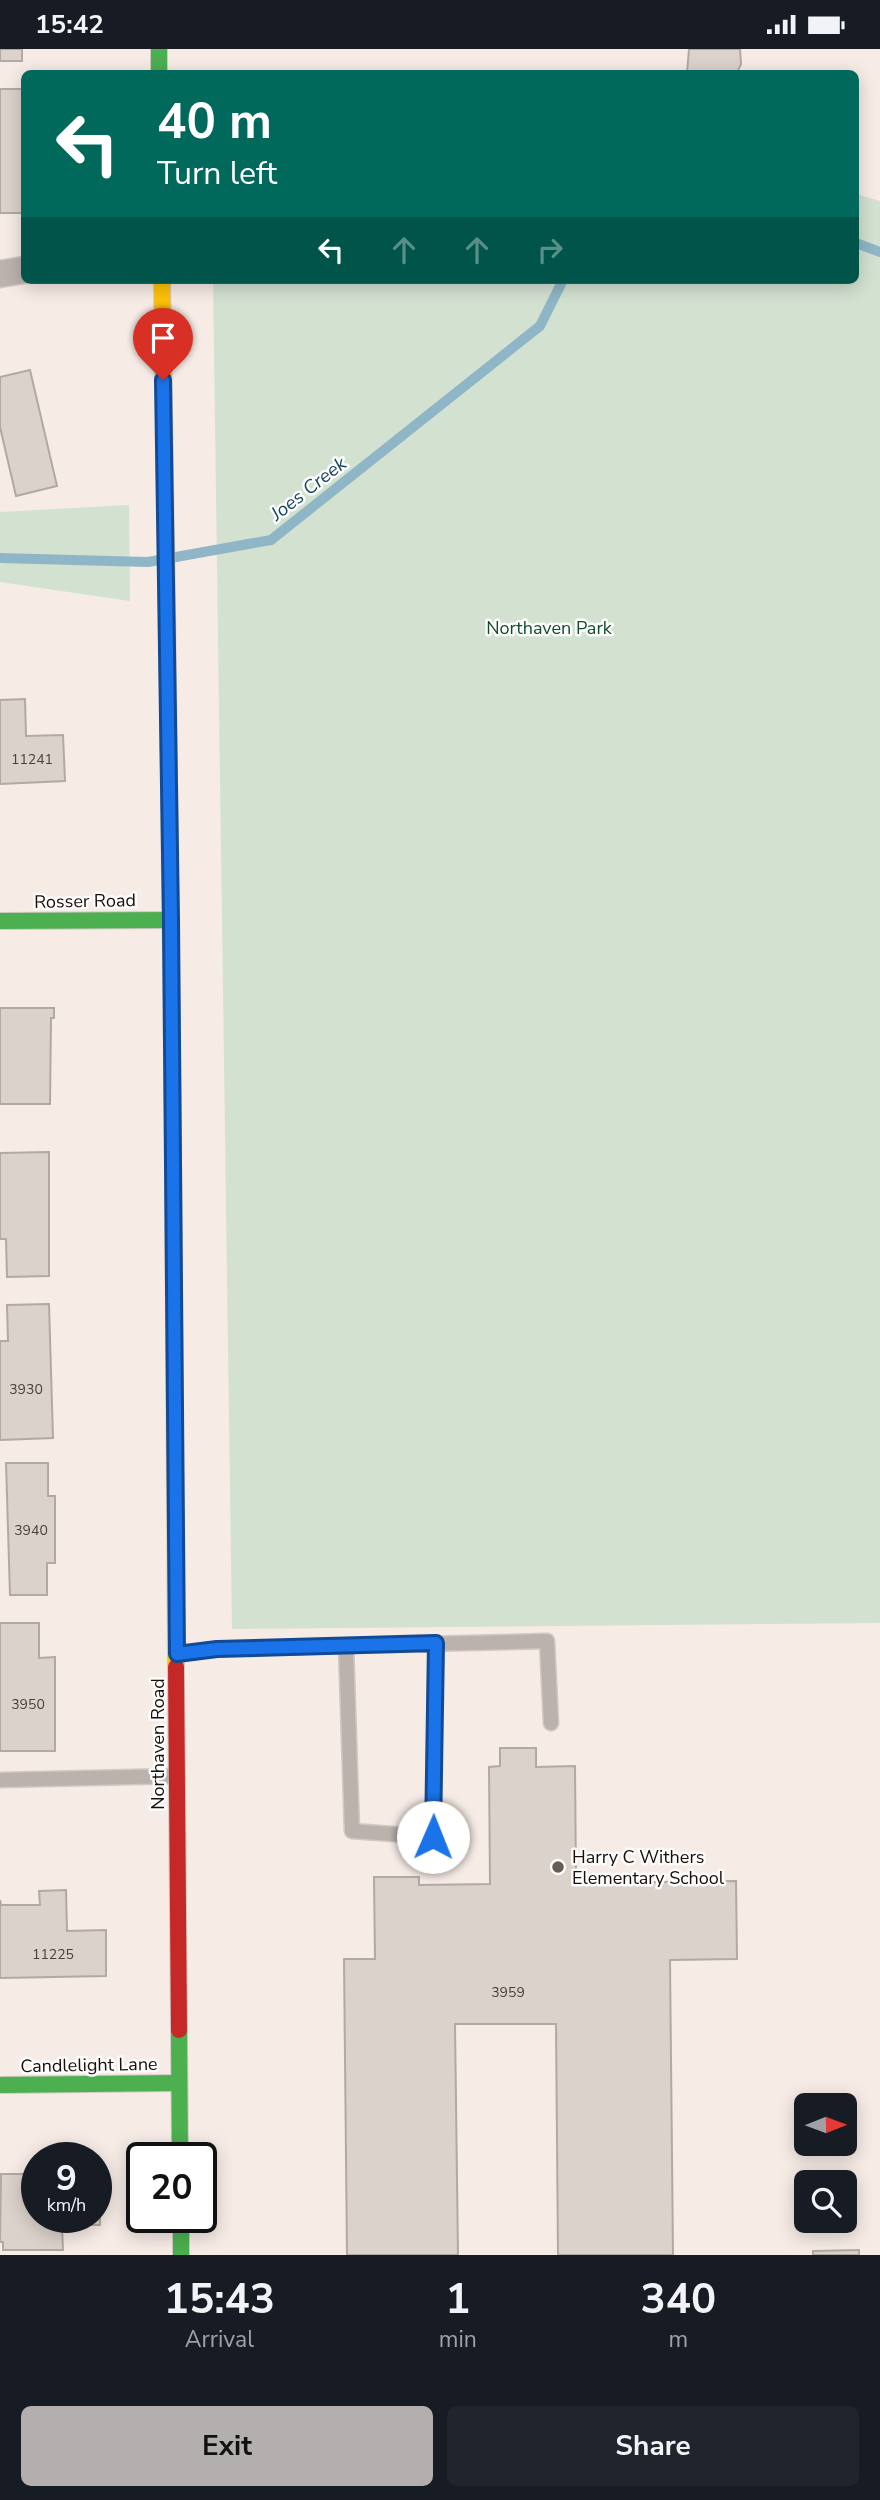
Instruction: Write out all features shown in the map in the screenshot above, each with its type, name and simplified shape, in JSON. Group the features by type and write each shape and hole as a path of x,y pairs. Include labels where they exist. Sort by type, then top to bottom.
{"street":[{"path":"159,49 159,70"},
{"path":"0,274 21,270"},
{"name":"Northaven Road","path":"162,284 171,920 180,2142"},
{"name":"Rosser Road","path":"0,921 171,920"},
{"name":"Candlelight Lane","path":"0,2085 179,2083"},
{"path":"181,2233 181,2255"}],"lane":[{"path":"177,1654 217,1649 547,1640 551,1723"},
{"path":"346,1646 352,1831 433,1837 436,1643"},
{"path":"0,1780 177,1776"}],"green space":[{"name":"Northaven Park","path":"859,195 880,201 880,1623 232,1629 213,284 859,284"},
{"path":"129,505 130,601 0,582 0,512"}],"building":[{"path":"0,49 22,49 22,61 0,61"},
{"path":"689,49 740,49 741,64 738,70 687,70"},
{"path":"0,89 21,89 21,213 0,213"},
{"path":"30,370 57,486 16,496 0,427 0,377"},
{"path":"25,699 26,736 63,735 65,781 0,784 0,700"},
{"path":"0,1008 54,1008 54,1018 51,1018 50,1104 0,1104"},
{"path":"49,1152 49,1276 7,1277 6,1239 0,1239 0,1153"},
{"path":"49,1304 53,1438 0,1440 0,1341 8,1341 7,1305"},
{"path":"6,1463 48,1463 48,1496 55,1496 55,1563 47,1563 47,1595 10,1595"},
{"path":"0,1623 39,1623 39,1658 55,1657 55,1751 0,1751"},
{"path":"500,1748 536,1748 536,1767 575,1766 576,1883 736,1881 737,1959 670,1960 673,2255 558,2255 556,2024 455,2024 458,2255 347,2255 344,1959 375,1959 374,1877 419,1877 419,1885 490,1884 489,1767 500,1766"},
{"path":"66,1890 67,1931 106,1930 106,1976 0,1978 0,1900 1,1905 40,1905 39,1891"},
{"path":"1,2174 21,2174 21,2233 62,2233 63,2250 3,2250 3,2242 0,2242"},
{"path":"859,2250 859,2255 813,2255 813,2251"}],"waterway":[{"name":"Joes Creek","path":"859,244 880,252"},
{"name":"Joes Creek","path":"0,558 148,562 271,540 540,326 561,284"}],"traffic: fast":[{"path":"159,49 159,70"},
{"path":"167,609 173,1140"},
{"path":"0,921 171,920"},
{"path":"179,2030 180,2142"},
{"path":"0,2085 179,2083"},
{"path":"181,2233 181,2255"}],"traffic: slow":[{"path":"162,284 167,609"},
{"path":"173,1140 176,1667"}],"traffic: jam":[{"path":"176,1667 179,2030"}],"place":[{"name":"Harry C Withers Elementary School","path":"558,1867"}],"route":[{"path":"163,380 177,1654 217,1649 436,1643 433,1837"}]}
